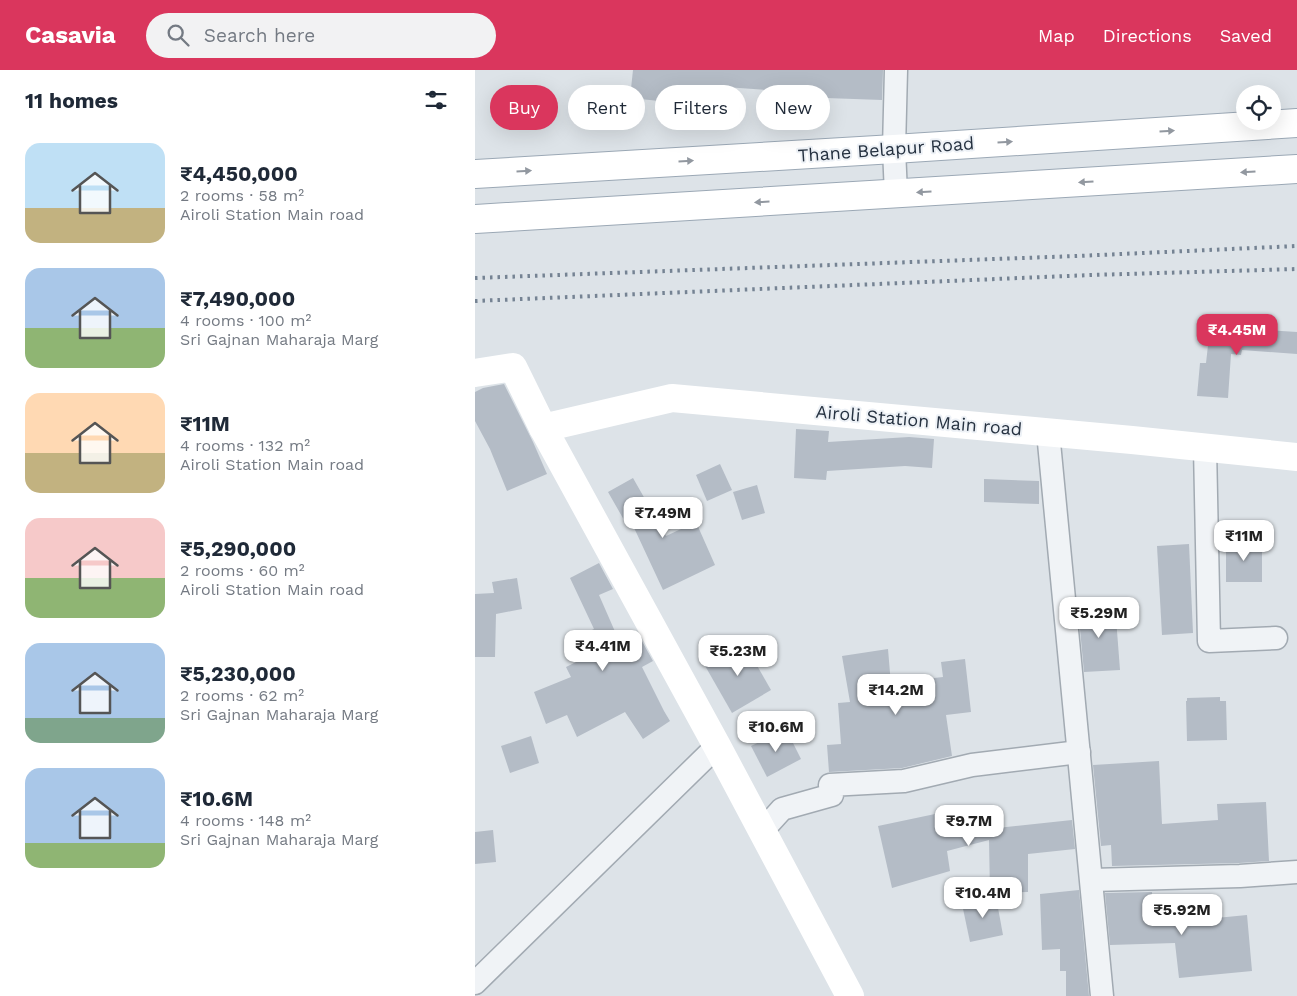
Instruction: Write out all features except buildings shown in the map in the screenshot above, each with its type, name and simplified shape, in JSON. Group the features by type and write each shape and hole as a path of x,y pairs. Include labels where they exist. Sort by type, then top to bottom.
{"main road":[{"name":"Thane Belapur Road","path":"475,174 1297,123"},
{"path":"475,219 1297,169"},
{"path":"475,373 513,367 543,428 717,746 850,996"},
{"name":"Airoli Station Main road","path":"543,428 671,398 1049,432 1297,457"}],"street":[{"path":"896,70 894,149 896,194"},
{"path":"1049,432 1102,996"},
{"path":"1205,447 1209,641 1276,638"},
{"path":"475,983 717,746"},
{"path":"762,831 782,809 832,795 830,785 904,781 972,765 1079,752"},
{"path":"1091,880 1240,876 1297,872"}],"railway":[{"path":"475,278 1297,246"},
{"path":"475,301 1091,275 1297,269"}]}
